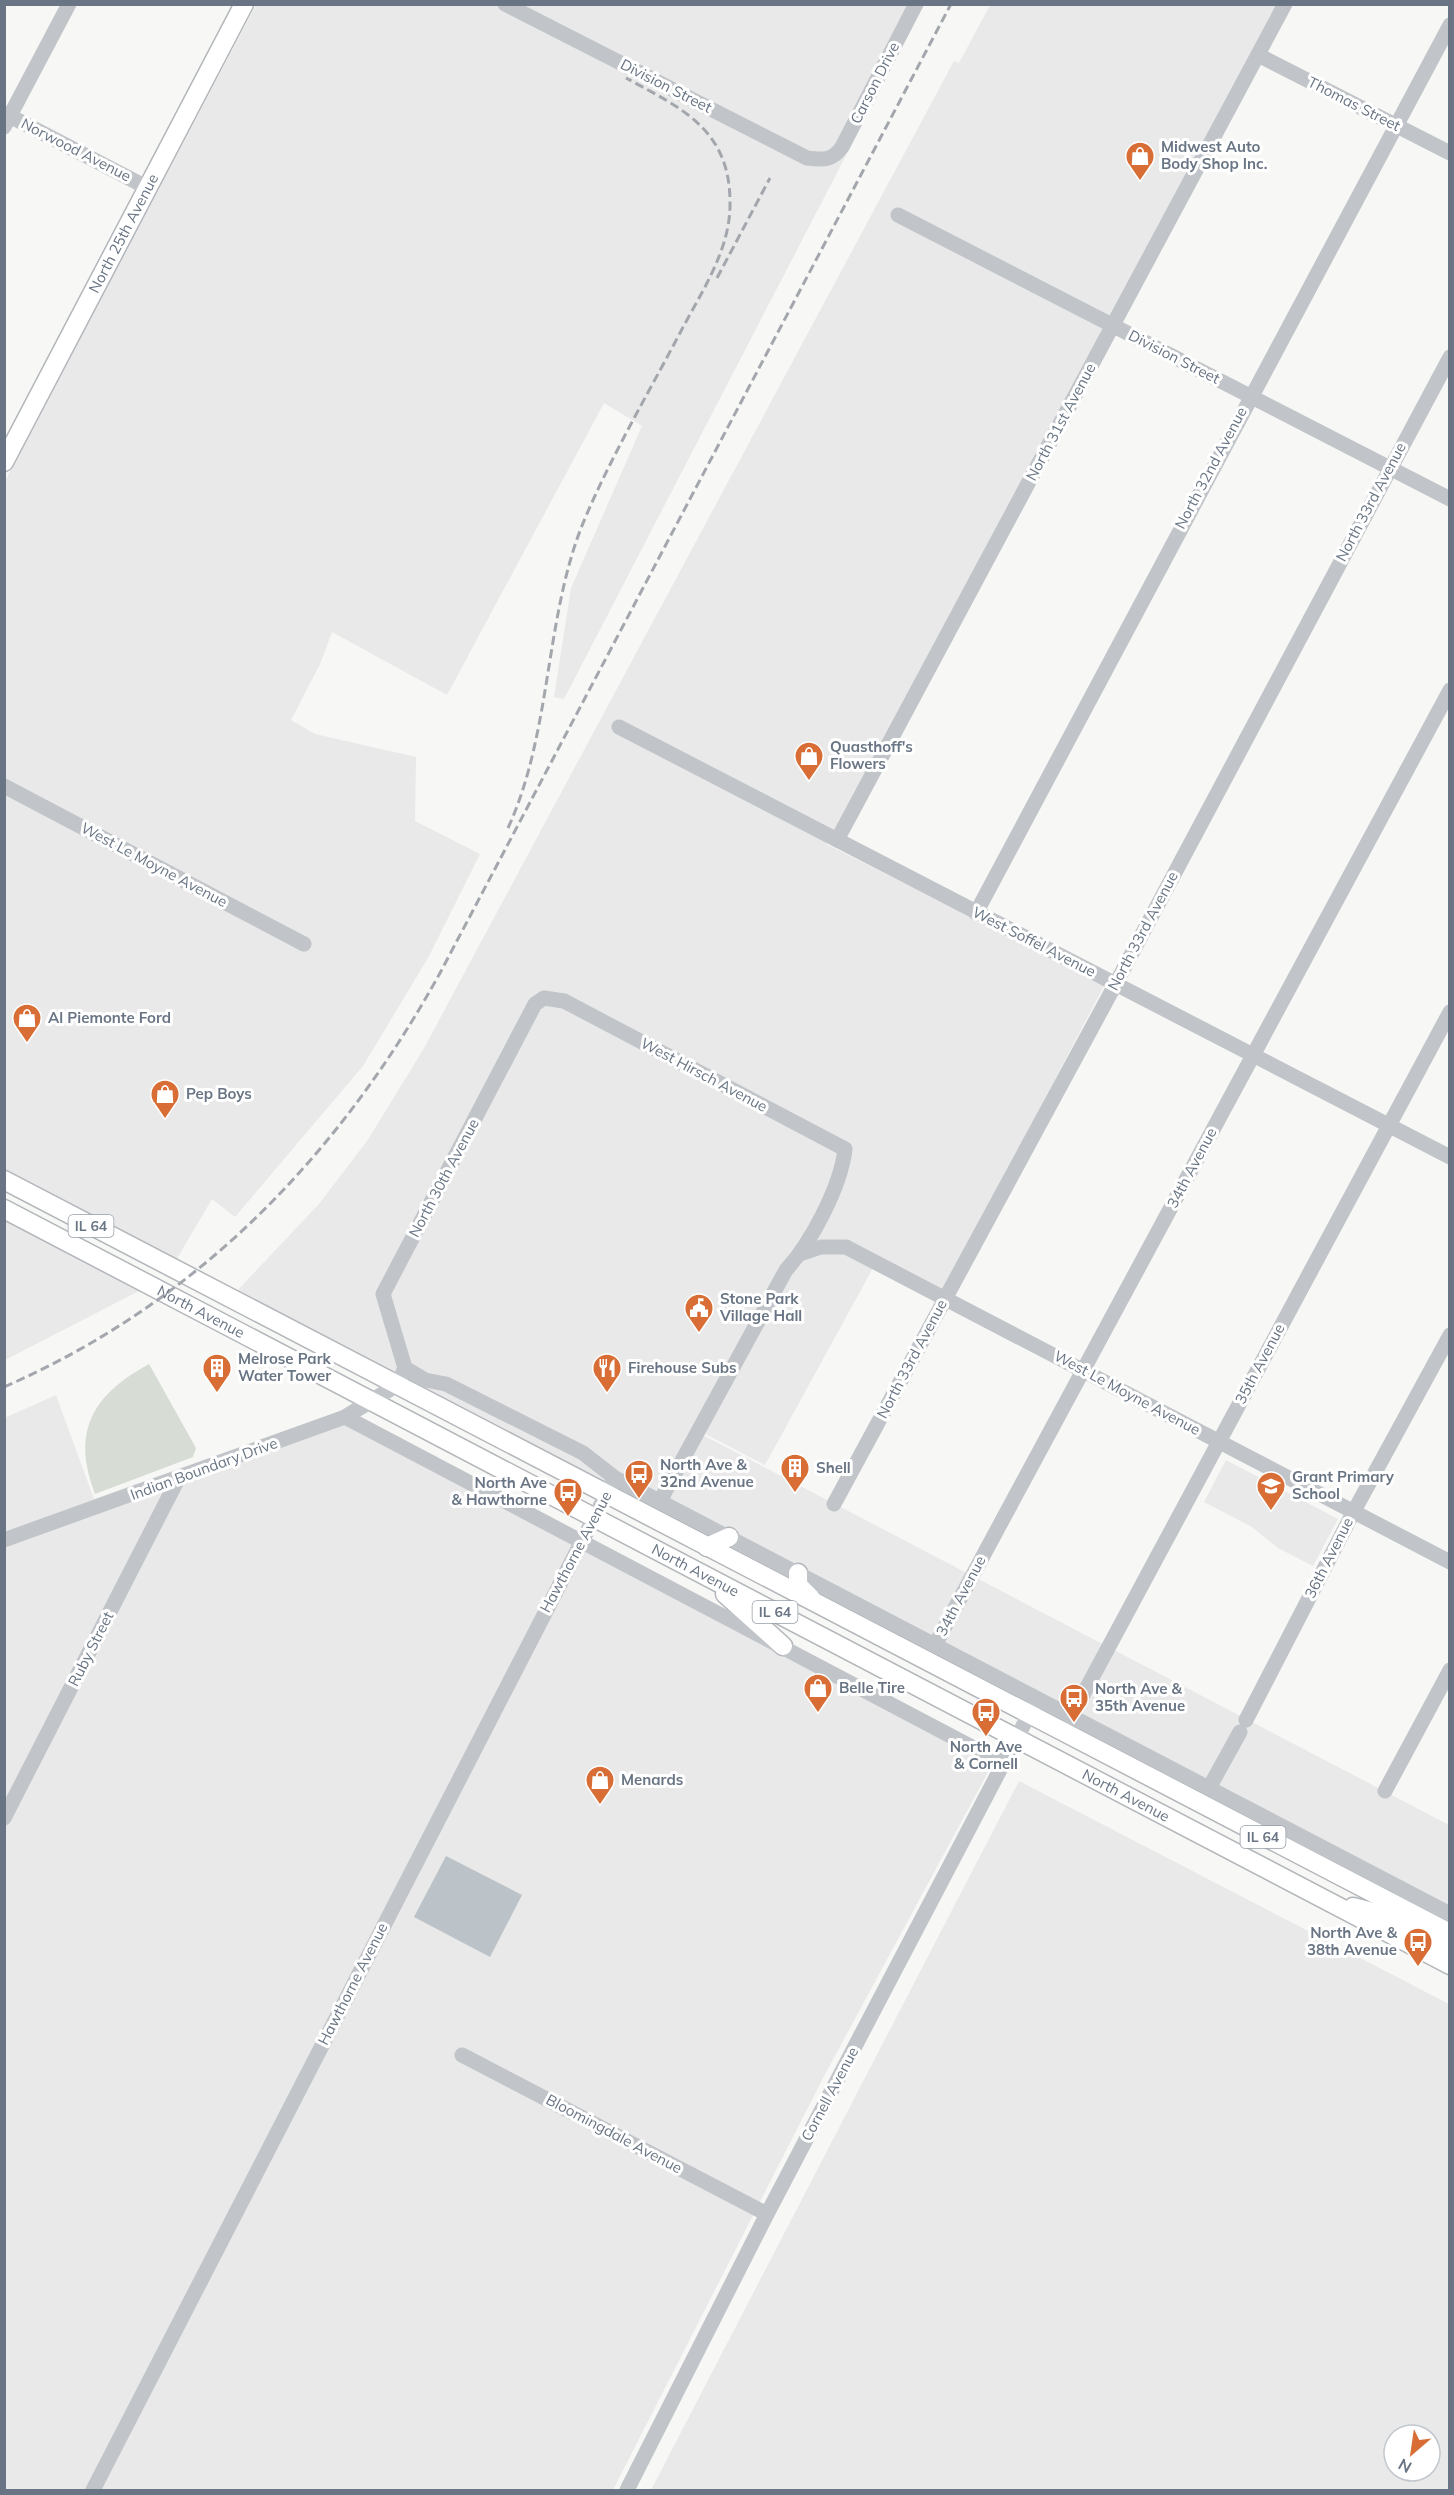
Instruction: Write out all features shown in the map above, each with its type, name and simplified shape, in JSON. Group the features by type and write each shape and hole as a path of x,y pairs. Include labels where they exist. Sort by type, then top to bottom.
{"main road":[{"name":"North 25th Avenue","path":"4,462 244,4"},
{"name":"North Avenue","path":"4,1180 814,1602 1033,1707 1448,1927"},
{"name":"North Avenue","path":"4,1209 1449,1965"},
{"path":"707,1546 729,1537"},
{"path":"690,1568 724,1594 783,1646"},
{"path":"801,1569 798,1585 814,1602"},
{"path":"1334,1905 1360,1908 1380,1914 1449,1950"}],"street":[{"path":"6,119 69,4"},
{"name":"Division Street","path":"505,4 807,158 830,159"},
{"name":"Carson Drive","path":"830,159 842,147 916,4"},
{"name":"North 31st Avenue","path":"837,840 1285,4"},
{"name":"North 32nd Avenue","path":"976,913 1449,25"},
{"name":"Thomas Street","path":"1258,54 1449,153"},
{"name":"Norwood Avenue","path":"6,119 148,188"},
{"name":"Division Street","path":"898,214 1449,499"},
{"name":"North 33rd Avenue","path":"834,1504 1115,985 1449,357"},
{"name":"34th Avenue","path":"935,1645 1449,690"},
{"name":"West Soffel Avenue","path":"619,727 1449,1157"},
{"name":"West Le Moyne Avenue","path":"4,786 304,944"},
{"name":"North 30th Avenue","path":"405,1368 383,1294 535,1004 544,998 564,1001"},
{"name":"West Hirsch Avenue","path":"564,1001 845,1149 843,1170 800,1254"},
{"name":"35th Avenue","path":"1071,1717 1449,1012"},
{"name":"West Le Moyne Avenue","path":"800,1254 821,1246 846,1247 1449,1562"},
{"path":"660,1501 786,1270 800,1254"},
{"name":"36th Avenue","path":"1209,1788 1449,1335"},
{"path":"397,1385 405,1368"},
{"name":"North Avenue","path":"405,1368 425,1380 446,1384 462,1391 584,1453 615,1478 729,1537 801,1569 935,1645 1033,1707 1071,1717 1209,1788 1448,1927"},
{"name":"Indian Boundary Drive","path":"4,1540 345,1417 397,1385"},
{"name":"North Avenue","path":"345,1417 1004,1764"},
{"name":"Hawthorne Avenue","path":"93,2490 615,1478"},
{"name":"Ruby Street","path":"4,1818 178,1479"},
{"path":"1385,1791 1449,1670"},
{"name":"Cornell Avenue","path":"627,2490 767,2214 1033,1707"},
{"name":"Bloomingdale Avenue","path":"462,2055 767,2214"}],"shaded area":[{"path":"256,5 924,5 564,699 554,697 571,588 642,426 604,403 447,695 332,632 320,664 291,720 315,734 416,757 415,821 480,854 428,958 363,1066 235,1217 212,1199 175,1262 5,1173 4,483"},
{"path":"990,5 1278,5 826,844 1105,984 944,1290 879,1257 765,1465 694,1428 650,1507 234,1294 319,1204 367,1141 423,1050 954,61 959,63"},
{"path":"5,1220 141,1290 5,1360"},
{"path":"149,1364 196,1448 193,1457 95,1494 85,1452 92,1417 101,1402 113,1389"},
{"path":"56,1395 94,1499 339,1412 993,1763 823,2078 613,2490 5,2490 4,1418"},
{"path":"699,1433 1449,1825 1449,1914 660,1501"},
{"name":"Grant Primary School","path":"1226,1460 1338,1519 1313,1566 1278,1548 1252,1527 1204,1502"},
{"path":"1019,1781 1449,2004 1448,2490 651,2490"},
{"path":"446,1856 522,1895 490,1957 414,1917"}],"railway":[{"path":"4,1387 74,1353 139,1313 200,1267 256,1217 309,1162 356,1103 400,1040 440,973 951,4"},
{"path":"508,828 523,790 533,752 562,592 572,553 608,469 713,271 729,222 728,179 722,158 713,140 684,112 626,78"},
{"path":"717,278 770,178"}],"place":[{"name":"Midwest Auto Body Shop Inc.","path":"1140,182"},
{"name":"Quasthoff's Flowers","path":"809,782"},
{"name":"Al Piemonte Ford","path":"27,1044"},
{"name":"Pep Boys","path":"165,1120"},
{"name":"Stone Park Village Hall","path":"699,1334"},
{"name":"Melrose Park Water Tower","path":"217,1394"},
{"name":"Firehouse Subs","path":"607,1394"},
{"name":"Shell","path":"795,1494"},
{"name":"North Ave & 32nd Avenue","path":"639,1500"},
{"name":"Grant Primary School","path":"1271,1512"},
{"name":"North Ave & Hawthorne","path":"568,1518"},
{"name":"Belle Tire","path":"818,1714"},
{"name":"North Ave & 35th Avenue","path":"1074,1724"},
{"name":"North Ave & Cornell","path":"986,1738"},
{"name":"Menards","path":"600,1806"},
{"name":"North Ave & 38th Avenue","path":"1418,1968"}]}
